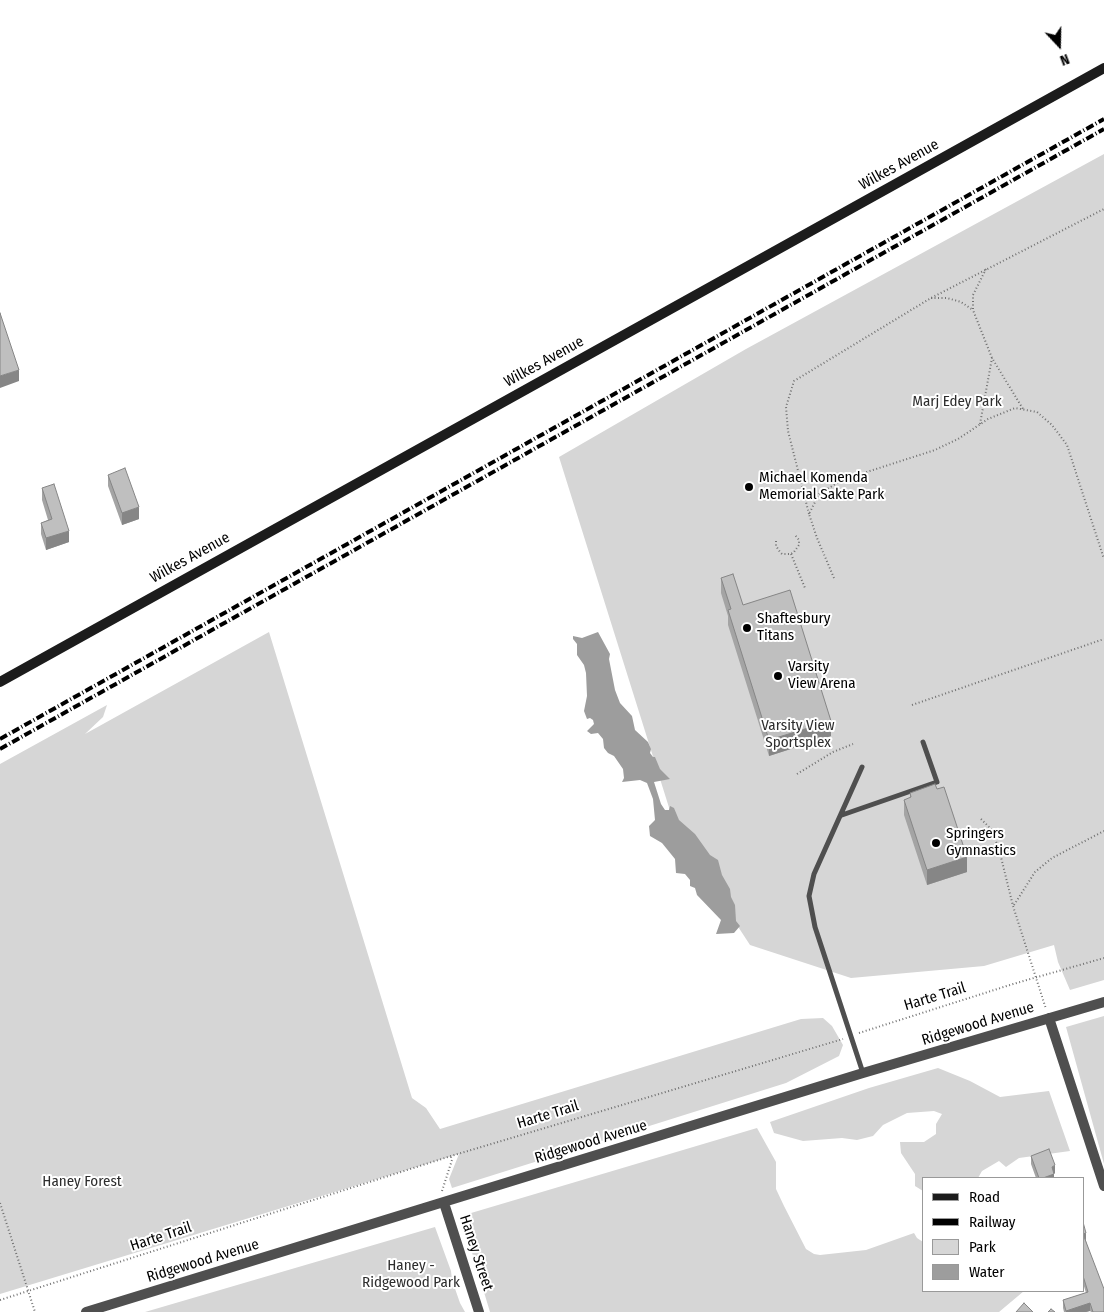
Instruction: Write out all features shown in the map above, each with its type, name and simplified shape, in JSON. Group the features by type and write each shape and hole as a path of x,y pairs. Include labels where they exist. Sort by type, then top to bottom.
{"main road":[{"name":"Wilkes Avenue","path":"0,682 1104,68"}],"street":[{"name":"Ridgewood Avenue","path":"86,1312 1104,1002"},
{"path":"1049,1018 1104,1186"},
{"name":"Haney Street","path":"444,1203 479,1312"}],"lane":[{"path":"842,815 937,782 923,742"},
{"path":"862,767 814,874 808,896 812,919 863,1074"}],"path":[{"path":"834,578 809,514 788,431 786,407 794,381 930,298 1104,209"},
{"path":"986,269 974,296 973,310 992,358 1023,409"},
{"path":"930,298 947,298 961,302 973,310"},
{"path":"980,424 992,358"},
{"path":"809,514 818,494 842,480 935,450 958,439 988,418 1015,408 1023,409 1037,412 1052,425 1067,445 1104,559"},
{"path":"776,541 776,546 782,554 790,554 799,545 795,535"},
{"path":"790,554 805,588"},
{"path":"912,705 1104,639"},
{"path":"796,774 833,752 853,744"},
{"path":"981,819 991,829 998,849 1013,906 1049,1018"},
{"path":"1013,906 1035,872 1052,858 1104,831"},
{"name":"Harte Trail","path":"0,1300 451,1156 1104,958"},
{"path":"444,1203 442,1188 452,1160 451,1156"},
{"path":"0,1203 35,1312"}],"green space":[{"path":"1104,154 1104,980 1070,990 1058,962 1054,945 984,966 851,978 750,945 677,833 559,457 746,349"},
{"name":"Haney Forest","path":"269,632 412,1098 426,1108 440,1129 801,1019 823,1018 832,1026 843,1045 839,1056 786,1083 452,1188 449,1179 459,1154 0,1294 0,764 107,705 103,717 85,734"},
{"path":"1104,1016 1104,1164 1066,1027"},
{"path":"938,1068 970,1081 1000,1097 1049,1091 1070,1151 1019,1158 1006,1167 999,1161 982,1171 979,1177 922,1177 922,1190 915,1186 915,1174 901,1153 900,1142 924,1142 936,1134 936,1124 942,1114 934,1111 907,1113 883,1125 873,1136 857,1140 842,1138 803,1141 774,1133 770,1122 869,1088"},
{"path":"757,1128 776,1162 776,1189 806,1249 814,1254 866,1250 914,1233 922,1241 922,1292 1023,1292 999,1312 490,1312 461,1216"},
{"name":"Haney - Ridgewood Park","path":"435,1227 460,1303 465,1312 145,1312"}],"water":[{"path":"598,632 610,654 609,659 615,690 620,703 632,716 635,730 648,742 651,749 650,753 655,757 660,769 670,779 654,782 661,804 665,810 669,810 670,806 674,808 679,820 695,834 710,855 718,860 722,875 730,889 735,905 736,921 740,926 734,933 716,934 721,920 697,895 695,888 690,886 690,880 685,874 676,873 675,859 662,843 650,836 649,826 655,820 653,799 647,783 640,780 622,782 624,778 623,769 614,756 604,748 603,739 598,733 591,734 587,731 594,724 593,720 587,719 584,711 587,696 586,673 584,665 577,655 577,644 573,636 582,638"}],"building":[{"path":"0,313 19,370 0,376"},
{"path":"125,468 139,507 122,513 108,475"},
{"path":"54,484 69,531 46,538 41,523 52,519 42,488"},
{"name":"Varsity View Arena","path":"733,574 743,605 790,590 831,721 769,740 728,610 731,609 721,578"},
{"name":"Springers Gymnastics","path":"935,784 937,789 944,787 967,857 927,870 904,800 911,797 910,793"},
{"path":"1049,1149 1055,1165 1052,1167 1054,1174 1039,1177 1031,1156"},
{"path":"1084,1237 1104,1289 1104,1312 1093,1312 1090,1303 1066,1311 1063,1300 1088,1292 1084,1279"},
{"path":"1024,1303 1033,1312 1016,1312"}],"railway":[{"path":"0,739 1104,119"},
{"path":"0,749 1104,129"}],"place":[{"name":"Michael Komenda Memorial Sakte Park","path":"749,487"},
{"name":"Shaftesbury Titans","path":"747,628"},
{"name":"Varsity View Arena","path":"778,676"},
{"name":"Springers Gymnastics","path":"936,843"}],"park label":[{"name":"Marj Edey Park","path":"957,402"},
{"name":"Varsity View Sportsplex","path":"798,734"}]}
